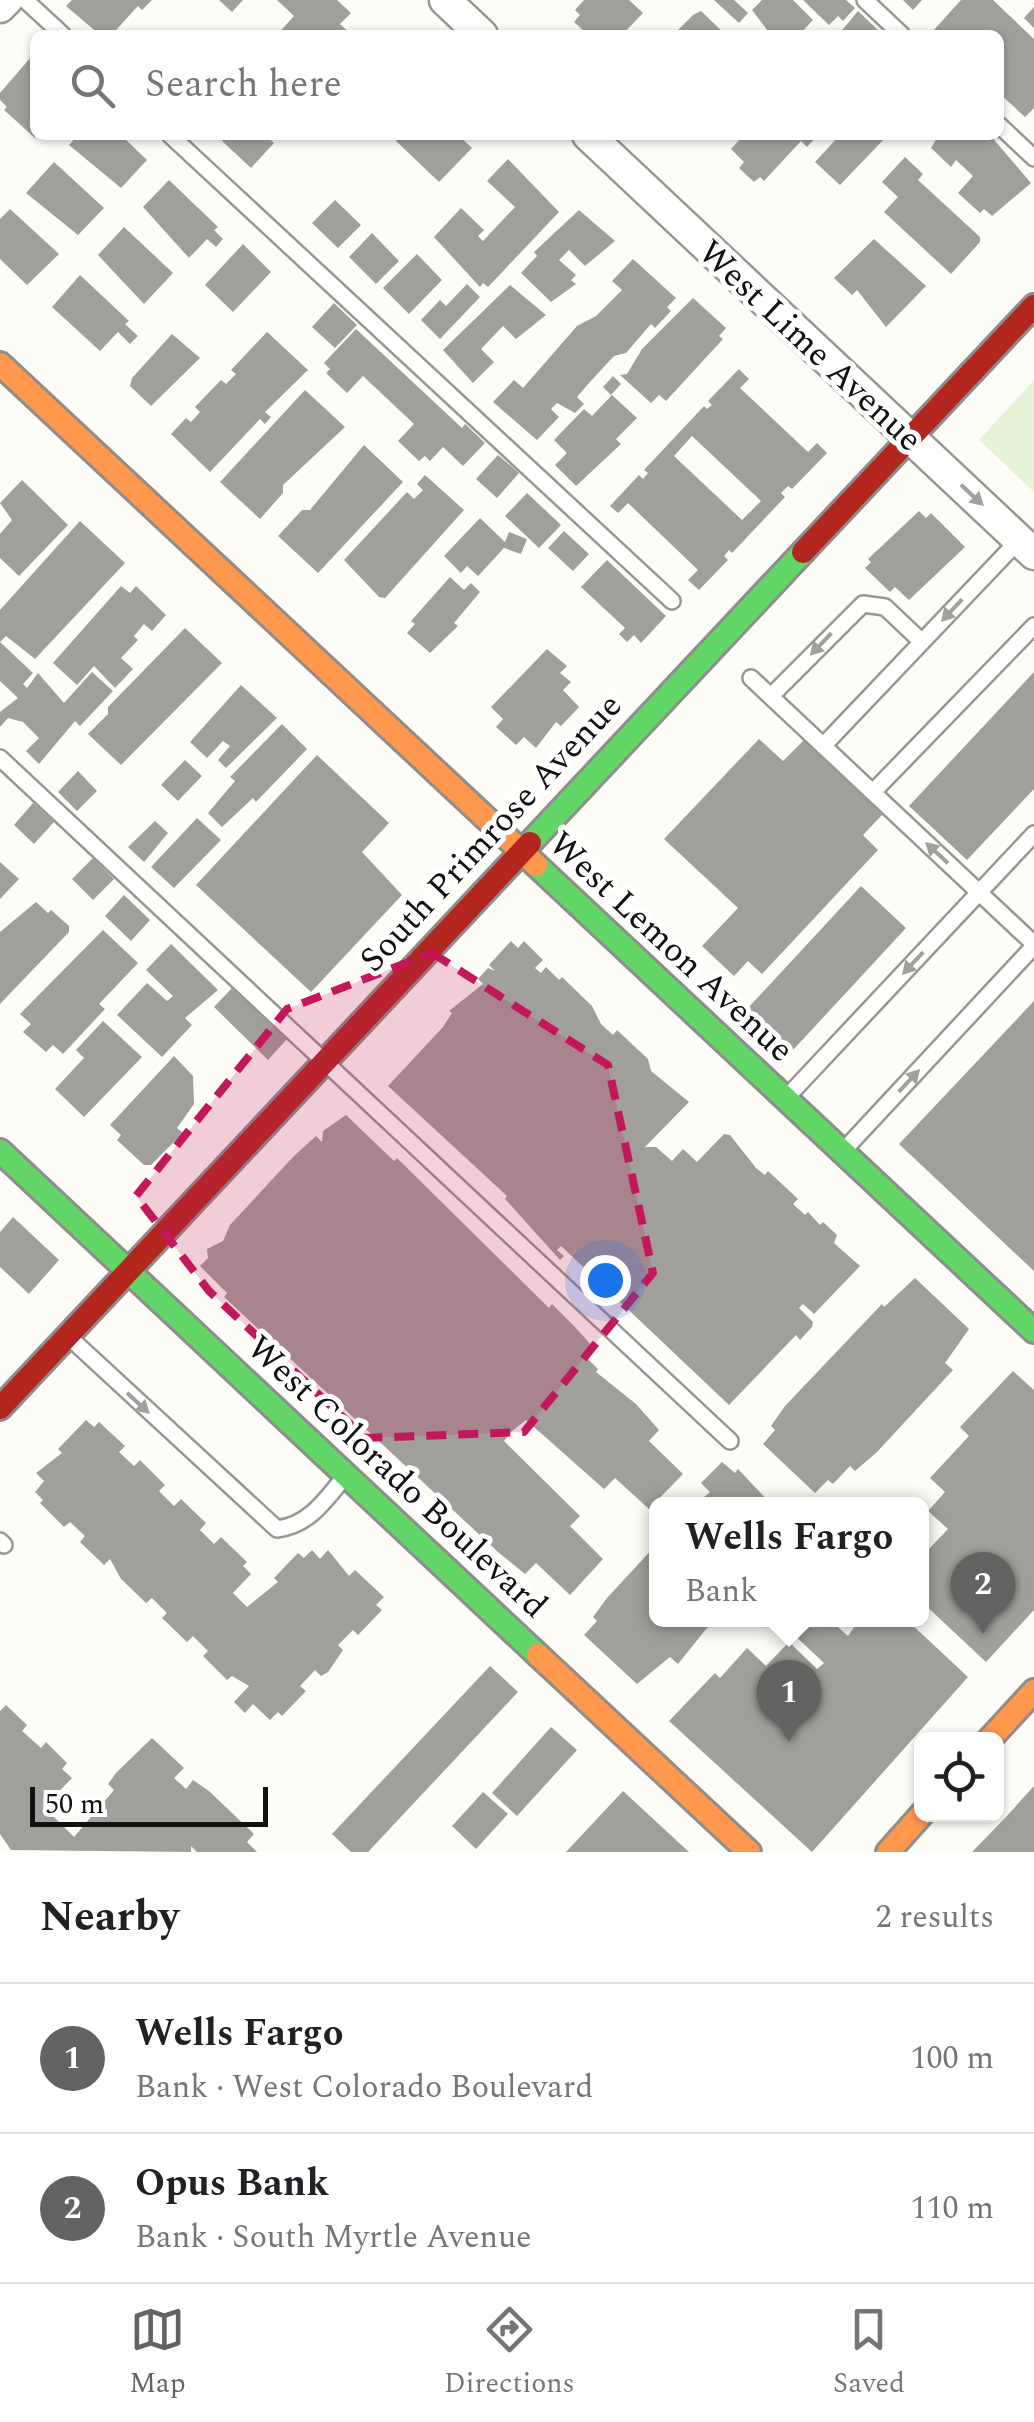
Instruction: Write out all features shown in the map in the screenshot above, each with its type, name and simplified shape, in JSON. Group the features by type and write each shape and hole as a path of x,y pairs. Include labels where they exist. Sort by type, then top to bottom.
{"street":[{"path":"0,7 6,0"},
{"path":"445,0 477,30"},
{"name":"West Lime Avenue","path":"593,140 1027,547"},
{"name":"South Primrose Avenue","path":"0,1408 1034,306"},
{"name":"West Lemon Avenue","path":"0,364 1034,1331"},
{"name":"West Colorado Boulevard","path":"0,1151 748,1852"},
{"path":"996,1732 1034,1690"},
{"path":"888,1852 915,1822"}],"lane":[{"path":"25,0 58,30"},
{"path":"865,0 897,30"},
{"path":"1004,130 1034,158"},
{"path":"175,140 672,602"},
{"path":"823,746 922,642 1027,547"},
{"path":"771,696 863,604 885,606 922,642"},
{"path":"872,792 1034,626"},
{"path":"751,678 1034,945 842,1152"},
{"path":"0,758 730,1441"},
{"path":"785,1099 1034,834"},
{"path":"67,1336 277,1529 292,1527 312,1514 346,1475"}],"highlighted area":[{"path":"432,953 608,1065 653,1273 524,1432 365,1438 209,1291 136,1196 287,1009"}],"green space":[{"path":"1034,380 1034,492 979,440"}],"building":[{"path":"72,0 152,0 142,10 138,6 116,30 94,30 66,6"},
{"path":"219,0 243,0 232,12"},
{"path":"277,0 337,0 351,13 340,24 347,30 281,30 294,16"},
{"path":"584,0 629,0 643,13 627,30 583,30 574,22 580,15 575,10"},
{"path":"714,0 734,0 748,13 739,23"},
{"path":"762,0 793,0 813,20 804,30 767,30 752,10"},
{"path":"803,0 846,0 855,8 843,21 838,16 829,25"},
{"path":"903,0 922,0 913,10"},
{"path":"961,0 993,0 1034,39 1034,108 1025,117 1004,98 1004,30 934,30"},
{"path":"1034,7 1034,28 1024,18"},
{"path":"701,11 721,30 678,30"},
{"path":"858,11 878,30 842,30"},
{"path":"30,58 30,133 4,110 7,107 0,100 0,93"},
{"path":"74,140 126,140 147,160 121,188 69,145"},
{"path":"271,140 274,143 251,168 222,141"},
{"path":"463,140 472,148 439,182 396,141"},
{"path":"739,140 813,140 807,147 801,141 764,181 760,177 754,182 739,168 744,162 731,149"},
{"path":"835,140 883,140 840,185 815,162"},
{"path":"936,140 994,140 1031,183 992,216 984,209 980,213 958,193 973,176 956,160 951,167 931,148"},
{"path":"905,157 923,174 918,180 980,237 980,242 951,274 884,212 898,197 882,182"},
{"path":"508,159 559,212 488,287 483,283 480,287 434,237 461,208 484,230 478,236 483,241 515,207 487,181"},
{"path":"54,162 104,208 78,235 26,193"},
{"path":"169,180 218,227 214,230 223,239 216,247 207,239 189,258 143,207"},
{"path":"335,200 361,225 338,248 312,223"},
{"path":"10,209 59,254 27,285 0,259 0,219"},
{"path":"579,210 615,241 585,266 569,250 559,260 576,275 571,280 576,284 551,302 521,273 537,256 534,252"},
{"path":"124,227 173,273 144,304 98,255"},
{"path":"372,233 399,261 376,284 349,257"},
{"path":"874,239 926,286 886,327 857,290 852,295 834,278"},
{"path":"243,244 271,272 233,312 205,285"},
{"path":"417,254 442,280 409,314 383,288"},
{"path":"633,259 676,298 667,307 671,311 655,328 651,324 626,353 614,356 577,397 584,404 575,413 557,403 551,409 559,417 537,440 493,402 514,380 523,388 577,326 596,316 622,290 612,281"},
{"path":"80,275 129,321 125,324 138,336 130,344 118,332 100,351 52,307"},
{"path":"467,284 480,297 440,339 421,320 440,300 446,306"},
{"path":"510,285 546,315 516,339 503,326 481,349 494,362 473,383 443,350"},
{"path":"693,298 726,328 719,336 723,339 666,401 659,395 651,403 620,375 627,374 642,349"},
{"path":"334,303 357,325 335,348 312,327"},
{"path":"356,329 462,428 465,424 485,443 463,466 443,447 430,461 425,456 419,461 398,441 414,424 363,376 347,393 326,373 330,369 324,363"},
{"path":"267,332 308,370 265,412 271,417 265,424 260,419 210,472 171,434 186,418 191,422 200,412 195,407 221,380 226,384 236,374 231,370"},
{"path":"172,334 200,358 151,406 130,386 132,378"},
{"path":"739,369 749,379 740,388 808,452 817,443 827,453 792,489 788,486 781,493 785,497 732,553 729,550 724,556 728,560 699,590 688,580 698,570 628,503 618,513 610,506 639,475 643,479 648,473 644,470 704,406 707,409 712,405 708,401","holes":["692,436 761,501 742,520 674,456"]},
{"path":"613,376 621,384 611,395 603,387"},
{"path":"305,390 345,427 283,485 283,493 260,519 220,482"},
{"path":"612,395 637,418 616,439 621,444 576,486 555,465 567,453 554,440 584,409 592,416"},
{"path":"364,445 403,482 318,573 278,536 302,510 310,510"},
{"path":"498,455 519,473 497,498 476,479"},
{"path":"425,475 464,510 385,598 379,597 344,560 407,492 414,499 423,490 417,484"},
{"path":"22,480 68,525 19,576 0,558 0,534 12,520 0,503"},
{"path":"527,493 561,525 539,548 505,516"},
{"path":"919,511 926,518 931,513 965,547 909,600 895,587 890,592 865,568 871,562 868,559"},
{"path":"480,518 505,542 509,532 527,539 521,554 504,548 478,576 467,566 461,573 444,556"},
{"path":"80,521 125,563 35,659 6,636 0,642 0,610"},
{"path":"564,531 589,554 573,571 548,548"},
{"path":"607,560 666,616 641,643 634,635 627,642 619,634 625,628 581,587"},
{"path":"450,577 464,590 471,583 480,592 454,623 458,626 430,653 407,633 415,624 411,621"},
{"path":"121,586 130,593 136,586 166,615 152,631 144,624 134,636 138,640 121,658 133,669 115,688 94,666 77,685 53,663"},
{"path":"185,628 222,663 121,765 88,734 108,714 108,707"},
{"path":"0,642 33,673 23,684 27,688 38,673 64,703 92,672 113,691 80,726 75,721 39,764 26,751 39,738 23,722 8,718 0,727 0,712 18,698 0,681"},
{"path":"547,649 567,666 560,673 571,682 563,690 579,707 561,726 556,722 536,748 524,737 516,745 496,727 503,719 491,707"},
{"path":"1034,672 1034,789 967,860 909,806"},
{"path":"241,685 277,718 226,768 218,760 230,746 223,741 207,758 190,742"},
{"path":"282,724 307,749 256,802 253,798 222,827 208,813 235,781 230,777"},
{"path":"759,739 783,761 804,740 883,814 863,835 878,850 762,974 748,961 734,976 702,946 738,908 664,839"},
{"path":"317,755 389,823 362,852 402,895 311,992 196,885"},
{"path":"185,760 202,776 178,801 161,785"},
{"path":"78,771 97,791 77,811 58,792"},
{"path":"33,803 54,822 34,844 14,825"},
{"path":"197,818 221,840 174,888 151,867"},
{"path":"155,821 168,833 144,862 128,847"},
{"path":"93,858 114,879 93,900 72,879"},
{"path":"0,862 19,879 0,899"},
{"path":"861,886 906,928 793,1050 748,1008"},
{"path":"124,895 150,920 131,941 105,916"},
{"path":"36,902 69,926 69,932 0,1004 0,932"},
{"path":"103,930 138,963 99,1004 105,1009 63,1054 53,1045 46,1052 23,1032 31,1024 20,1014"},
{"path":"511,941 518,948 524,941 543,960 535,968 541,973 546,967 559,980 562,977 592,1006 601,1024 613,1035 617,1030 648,1059 651,1071 689,1102 645,1147 656,1147 672,1161 683,1149 697,1162 724,1134 730,1135 756,1168 765,1175 768,1171 798,1199 793,1204 837,1235 834,1243 860,1266 814,1314 803,1304 799,1308 813,1322 812,1327 800,1340 796,1335 729,1405 561,1246 557,1250 564,1256 560,1260 505,1199 507,1196 388,1086 443,1027 452,1013 449,1011 483,984 478,979 488,968 495,971 489,965"},
{"path":"171,944 218,990 185,1018 192,1025 162,1057 117,1015 147,983 167,1001 173,996 146,970"},
{"path":"232,988 287,1039 268,1060 214,1007"},
{"path":"1034,1001 1034,1271 899,1144"},
{"path":"103,1021 142,1057 84,1117 55,1089 84,1058 76,1050"},
{"path":"174,1056 193,1076 194,1104 177,1128 183,1133 151,1165 144,1165 117,1140 121,1135 110,1125"},
{"path":"346,1115 394,1161 397,1158 549,1308 552,1304 593,1347 585,1356 598,1369 596,1372 636,1404 659,1430 649,1441 683,1474 661,1497 649,1497 649,1509 615,1478 604,1489 526,1420 512,1431 504,1441 580,1516 570,1526 603,1559 570,1595 536,1563 525,1574 498,1552 224,1297 227,1293 200,1266 208,1258 207,1249 223,1241 230,1225 293,1157 316,1136 322,1142 323,1131"},
{"path":"13,1217 59,1260 29,1294 0,1267 0,1232"},
{"path":"915,1278 969,1329 945,1363 953,1370 877,1452 855,1471 850,1466 833,1484 828,1480 815,1493 763,1444 775,1430 771,1426 785,1406 882,1304 884,1307"},
{"path":"1013,1371 1034,1390 1034,1610 986,1662 929,1609 929,1549 948,1529 929,1512 945,1492 930,1478 969,1436 960,1427"},
{"path":"86,1420 94,1427 99,1422 125,1446 119,1452 134,1466 140,1460 165,1485 159,1491 174,1506 181,1499 206,1523 200,1530 214,1544 221,1537 247,1562 243,1566 251,1574 233,1593 247,1607 278,1582 274,1578 298,1553 304,1558 312,1550 320,1559 328,1550 349,1576 355,1570 384,1597 376,1605 382,1610 358,1635 353,1630 338,1645 343,1650 328,1672 321,1676 315,1670 300,1686 306,1691 282,1716 278,1712 270,1720 253,1704 245,1713 234,1702 249,1686 232,1676 227,1680 203,1656 208,1651 193,1636 187,1642 162,1618 167,1613 152,1598 146,1603 121,1579 110,1559 104,1565 80,1542 85,1536 70,1522 64,1527 40,1503 43,1500 35,1492 44,1481 36,1473 62,1453 58,1449"},
{"path":"722,1462 735,1473 738,1469 764,1497 704,1497 710,1492 701,1483"},
{"path":"649,1553 649,1627 708,1627 678,1664 670,1657 637,1684 584,1635 597,1621 593,1617"},
{"path":"798,1627 838,1627 848,1636 854,1627 914,1627 968,1677 919,1732 914,1732 914,1738 812,1852 669,1721 715,1673 720,1678 747,1648 766,1666 789,1642 817,1669 824,1663 792,1633"},
{"path":"490,1666 518,1692 368,1852 351,1852 332,1834"},
{"path":"6,1705 27,1725 22,1731 41,1748 46,1742 67,1763 62,1769 72,1778 44,1807 74,1837 114,1790 108,1784 116,1773 152,1738 184,1768 174,1778 186,1789 193,1780 209,1791 254,1834 247,1842 257,1852 197,1852 191,1846 191,1852 11,1850 0,1834 0,1711"},
{"path":"551,1727 577,1750 517,1816 492,1793"},
{"path":"1034,1786 1034,1852 972,1852 1004,1822"},
{"path":"623,1791 689,1852 566,1852"},
{"path":"483,1792 508,1814 476,1849 452,1826"}],"traffic: fast":[{"path":"530,843 803,552"},
{"path":"536,865 1034,1331"},
{"path":"0,1151 538,1655"}],"traffic: slow":[{"path":"0,364 536,865"},
{"path":"538,1655 749,1852"},
{"path":"996,1732 1034,1691"},
{"path":"888,1852 915,1822"}],"traffic: jam":[{"path":"803,552 1034,306"},
{"path":"0,1408 530,843"}],"place":[{"name":"Opus Bank","path":"983,1634"},
{"name":"Wells Fargo","path":"789,1742"}]}
